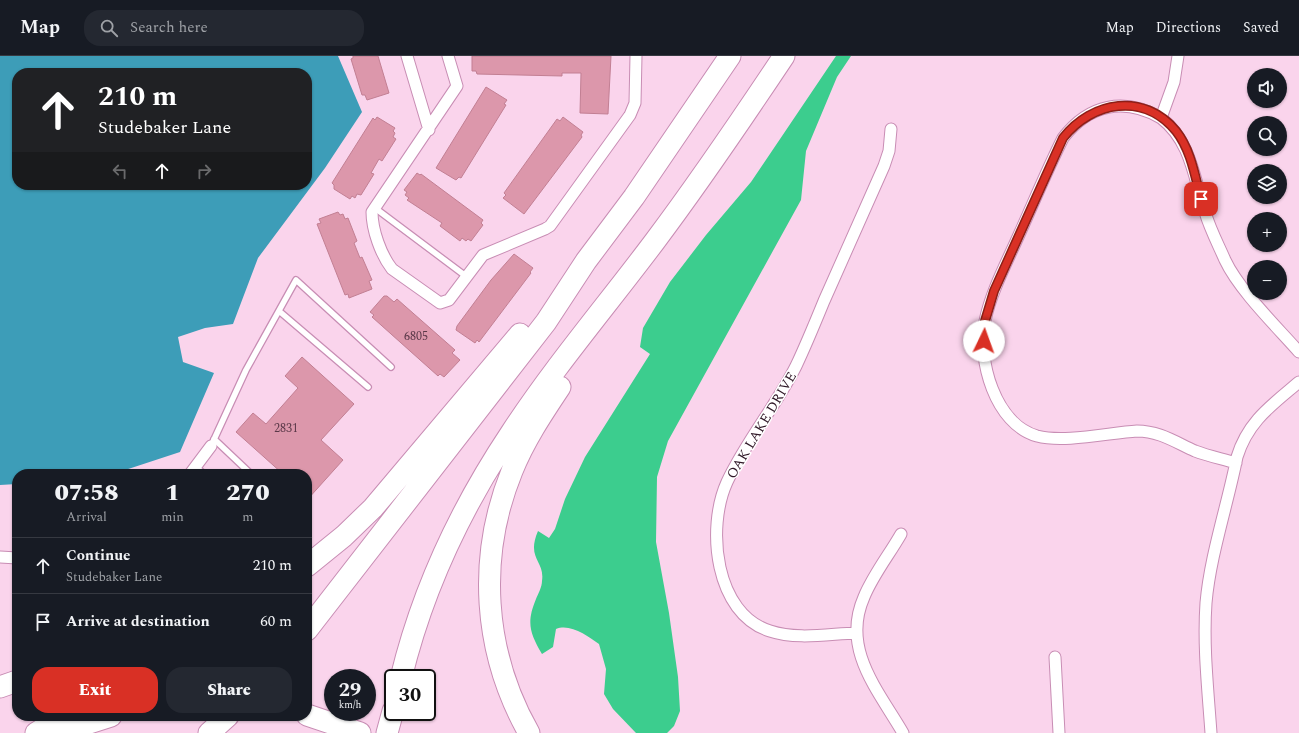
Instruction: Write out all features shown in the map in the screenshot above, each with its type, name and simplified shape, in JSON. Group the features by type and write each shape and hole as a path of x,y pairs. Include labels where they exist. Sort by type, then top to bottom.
{"highway":[{"path":"312,624 546,322 586,261 634,197 730,56"},
{"path":"404,669 417,623 434,576 452,536 489,467 539,393 656,239 734,132 784,56"},
{"path":"529,733 506,683 492,628 488,589 489,568 501,502 512,471 537,422 656,239"},
{"path":"312,562 344,536 373,508 536,314 586,261"},
{"path":"0,687 12,683"},
{"path":"312,717 360,733"},
{"path":"36,733 56,721"},
{"path":"58,733 95,721"},
{"path":"209,733 222,721"}],"street":[{"path":"407,56 429,130"},
{"path":"448,56 457,86 429,130 372,212 372,224 388,263 392,269 440,303 449,300 467,277 479,258 488,251 550,226 630,115 635,103 636,56"},
{"path":"1161,118 1174,82 1178,56"},
{"path":"1236,464 1196,451 1168,437 1149,432 1137,431 1056,438 1032,434 1015,424 999,405 988,372 984,352 984,331 990,301 1063,138 1073,126 1084,116 1108,107 1133,107 1152,112 1175,130 1185,146 1205,214 1214,237 1228,264 1245,289 1299,352"},
{"name":"OAK LAKE DRIVE","path":"856,633 780,634 765,630 744,616 734,605 723,582 717,546 718,517 725,488 731,475 774,406 798,362 884,166 889,151 891,130"},
{"path":"1211,733 1205,624 1206,604 1211,572 1240,447 1253,424 1263,412 1299,382"},
{"path":"193,469 212,443"},
{"path":"901,534 864,595 858,612 856,633 859,653 863,664 903,733"},
{"path":"0,558 12,558"},
{"path":"1055,657 1059,733"}],"lane":[{"path":"375,208 467,277"},
{"path":"245,469 212,443 246,370 296,280 390,367"},
{"path":"279,311 368,387"}],"green space":[{"path":"836,56 851,56 837,77 806,151 801,200 668,441 657,477 656,542 669,613 678,677 680,711 674,726 667,733 636,733 613,709 604,694 606,669 599,644 579,631 561,628 556,629 553,647 542,654 538,647 532,634 530,621 542,581 541,568 535,554 535,540 538,531 549,538 555,529 565,499 585,457 650,354 640,347 643,328 670,282 706,235 751,182"}],"water":[{"path":"0,56 338,56 362,112 312,185 312,68 12,68 12,190 309,190 258,258 233,324 205,328 178,337 183,362 214,373 180,452 128,469 12,469 12,484 0,485"}],"building":[{"path":"353,56 378,56 389,93 367,100 365,95 362,95 351,59"},
{"path":"472,56 611,56 608,114 580,113 581,73 562,73 562,76 477,74 476,71 472,71"},
{"path":"486,87 507,100 504,104 506,105 461,178 459,177 456,180 436,168"},
{"path":"377,117 395,128 393,131 395,133 393,137 396,139 382,161 379,159 371,173 374,174 361,195 357,194 355,198 352,196 350,199 334,189 334,185 332,183 373,118 375,120"},
{"path":"563,117 583,132 581,135 582,137 524,214 503,198 506,195 504,193 557,119 560,121"},
{"path":"417,173 420,175 421,174 483,220 481,223 483,225 471,241 468,239 466,241 462,238 460,241 440,226 442,223 407,200 409,198 405,195 407,192 404,190"},
{"path":"338,212 340,215 343,214 345,219 348,218 357,241 354,243 372,280 369,281 372,289 349,298 348,294 345,295 317,224 321,223 319,219"},
{"path":"514,254 533,268 530,272 531,273 479,342 477,340 475,343 456,330 457,326 491,280"},
{"path":"384,296 387,296 394,302 397,299 455,350 452,353 460,360 444,377 440,374 438,376 372,317 374,315 370,312"},
{"path":"302,357 354,404 321,440 343,460 312,494 312,469 277,469 236,432 253,413 266,424 298,388 285,376"}],"route":[{"path":"984,341 985,321 994,291 1063,138 1084,116 1103,108 1123,106 1152,112 1161,118 1175,130 1185,146 1201,199"}]}
